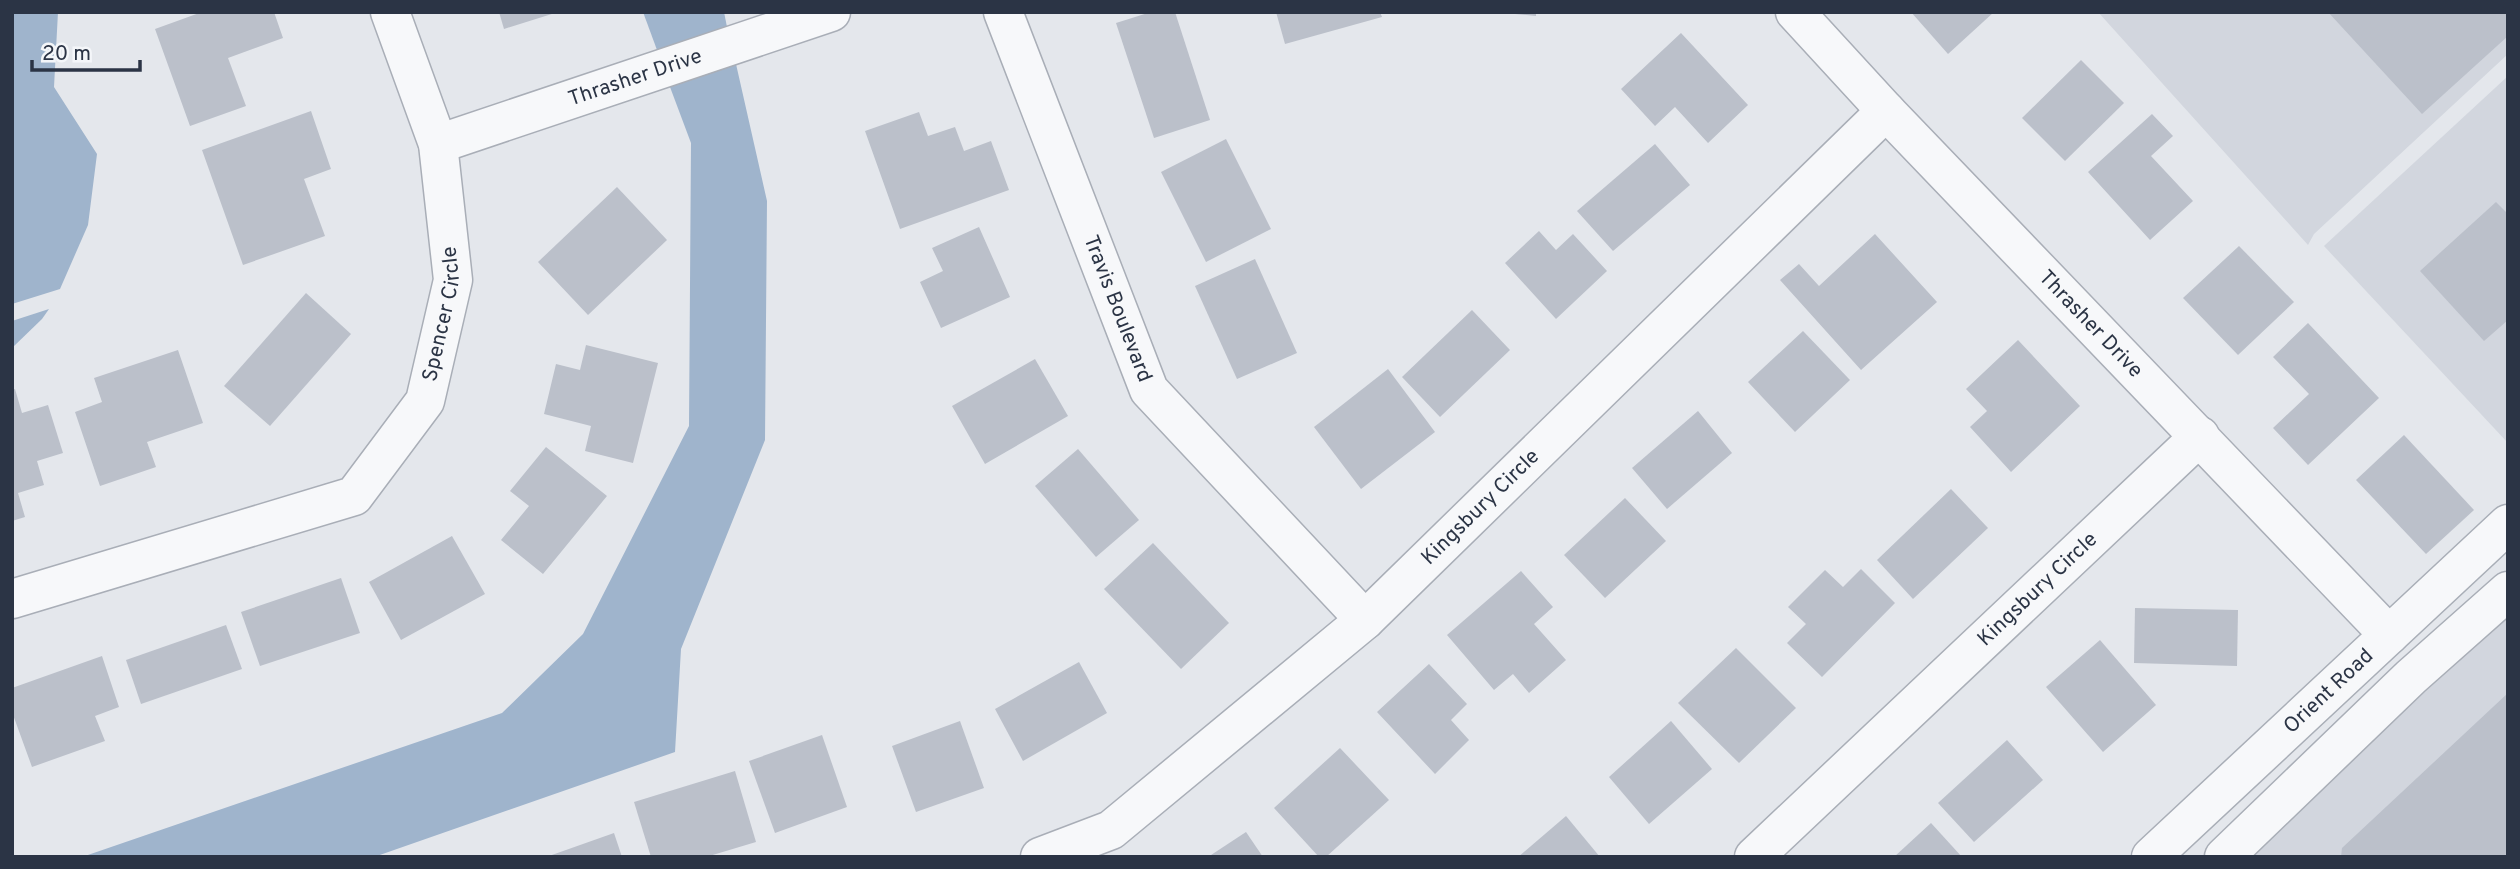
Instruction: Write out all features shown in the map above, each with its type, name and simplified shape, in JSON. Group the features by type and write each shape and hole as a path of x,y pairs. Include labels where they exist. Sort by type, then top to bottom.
{"street":[{"name":"Spencer Circle","path":"12,599 354,496 425,401 453,280 438,144 390,12"},
{"name":"Thrasher Drive","path":"438,144 831,12"},
{"name":"Travis Boulevard","path":"1003,12 1149,390 1365,620"},
{"name":"Thrasher Drive","path":"1795,12 1886,111 2389,635"},
{"name":"Kingsbury Circle","path":"1040,857 1111,831 1365,620 1886,111"},
{"name":"Kingsbury Circle","path":"1754,857 2200,436"},
{"name":"Orient Road","path":"2151,857 2508,524"},
{"path":"2224,857 2411,677 2508,591"}],"shaded area":[{"path":"2098,12 2508,12 2508,54 2314,234 2308,245"},
{"path":"2508,76 2508,443 2324,246"},
{"path":"2508,616 2508,857 2251,857 2424,691"}],"water":[{"path":"12,12 58,12 54,87 97,154 88,225 60,289 12,304"},
{"path":"643,12 724,12 727,27 657,50"},
{"path":"736,64 767,201 765,440 681,649 675,752 374,857 82,857 502,713 583,634 689,426 691,143 670,87"},
{"path":"49,309 42,319 12,348 12,321"}],"building":[{"path":"202,12 274,12 283,38 228,58 246,106 190,126 155,29"},
{"path":"499,12 555,12 555,13 504,29"},
{"path":"1151,12 1175,12 1210,120 1154,138 1116,23"},
{"path":"1276,12 1380,12 1382,17 1285,44"},
{"path":"1536,12 1536,16 1515,14"},
{"path":"1911,12 1994,12 1948,54"},
{"path":"2328,12 2508,12 2508,36 2422,114"},
{"path":"1681,33 1748,105 1708,143 1675,107 1655,126 1621,89"},
{"path":"2081,60 2124,103 2065,161 2022,118"},
{"path":"311,111 331,169 304,179 325,236 243,265 202,150"},
{"path":"919,112 928,136 955,127 964,151 991,141 1009,190 900,229 865,131"},
{"path":"2152,114 2173,136 2151,156 2193,201 2150,240 2088,172"},
{"path":"1226,139 1271,229 1206,262 1161,172"},
{"path":"1655,144 1690,185 1613,251 1577,211"},
{"path":"617,187 667,240 588,315 538,262"},
{"path":"2496,202 2508,214 2508,320 2484,341 2420,271"},
{"path":"979,227 1010,297 941,328 920,282 943,271 932,248"},
{"path":"1539,231 1556,250 1573,234 1607,271 1556,319 1505,263"},
{"path":"1875,234 1937,302 1861,370 1780,280 1799,264 1819,286"},
{"path":"2239,246 2294,302 2238,355 2183,298"},
{"path":"1255,259 1297,353 1237,379 1195,286"},
{"path":"306,293 351,334 270,426 224,386"},
{"path":"1472,310 1510,350 1440,417 1402,377"},
{"path":"2308,323 2379,398 2308,465 2273,428 2309,394 2273,357"},
{"path":"1803,331 1850,380 1795,432 1748,382"},
{"path":"2018,340 2080,406 2011,472 1970,427 1987,411 1966,389"},
{"path":"586,345 658,363 633,463 585,451 591,426 544,414 556,364 580,370"},
{"path":"178,350 203,423 147,442 156,467 100,486 75,412 102,402 94,378"},
{"path":"1035,359 1068,416 985,464 952,406"},
{"path":"1388,369 1435,432 1361,489 1314,427"},
{"path":"15,389 22,413 48,405 63,453 37,461 44,485 18,493 25,517 12,521 12,390"},
{"path":"1698,411 1732,453 1667,509 1632,468"},
{"path":"2404,435 2474,510 2426,554 2356,480"},
{"path":"546,447 607,496 543,574 501,540 529,506 510,491"},
{"path":"1078,449 1139,520 1096,557 1035,486"},
{"path":"1951,489 1988,528 1913,599 1877,560"},
{"path":"1625,498 1666,541 1605,598 1564,555"},
{"path":"452,536 485,594 401,640 369,582"},
{"path":"1153,543 1229,623 1181,669 1104,589"},
{"path":"1861,569 1895,603 1822,677 1787,643 1806,624 1788,607 1825,570 1843,587"},
{"path":"1521,571 1553,607 1534,624 1566,660 1529,693 1513,674 1494,690 1447,635"},
{"path":"341,578 360,633 260,666 241,612"},
{"path":"2135,608 2238,610 2237,666 2134,663"},
{"path":"226,625 242,669 141,704 126,660"},
{"path":"2100,640 2156,705 2103,752 2046,687"},
{"path":"1736,648 1796,708 1739,763 1678,703"},
{"path":"102,656 119,707 95,716 105,741 32,767 12,712 12,688"},
{"path":"1079,662 1107,713 1023,761 995,709"},
{"path":"1429,664 1467,704 1451,720 1469,740 1435,774 1377,712"},
{"path":"2508,693 2508,857 2341,857 2342,848"},
{"path":"960,721 984,788 916,812 892,746"},
{"path":"1671,721 1712,769 1649,824 1609,777"},
{"path":"822,735 847,807 775,833 749,761"},
{"path":"2007,740 2043,780 1974,842 1938,803"},
{"path":"1340,748 1389,800 1326,857 1319,857 1274,808"},
{"path":"735,771 756,842 706,857 651,857 634,802"},
{"path":"1566,816 1600,857 1518,857"},
{"path":"1931,823 1962,857 1894,857"},
{"path":"1246,832 1263,857 1208,857"},
{"path":"614,833 622,857 549,857 549,856"}]}
